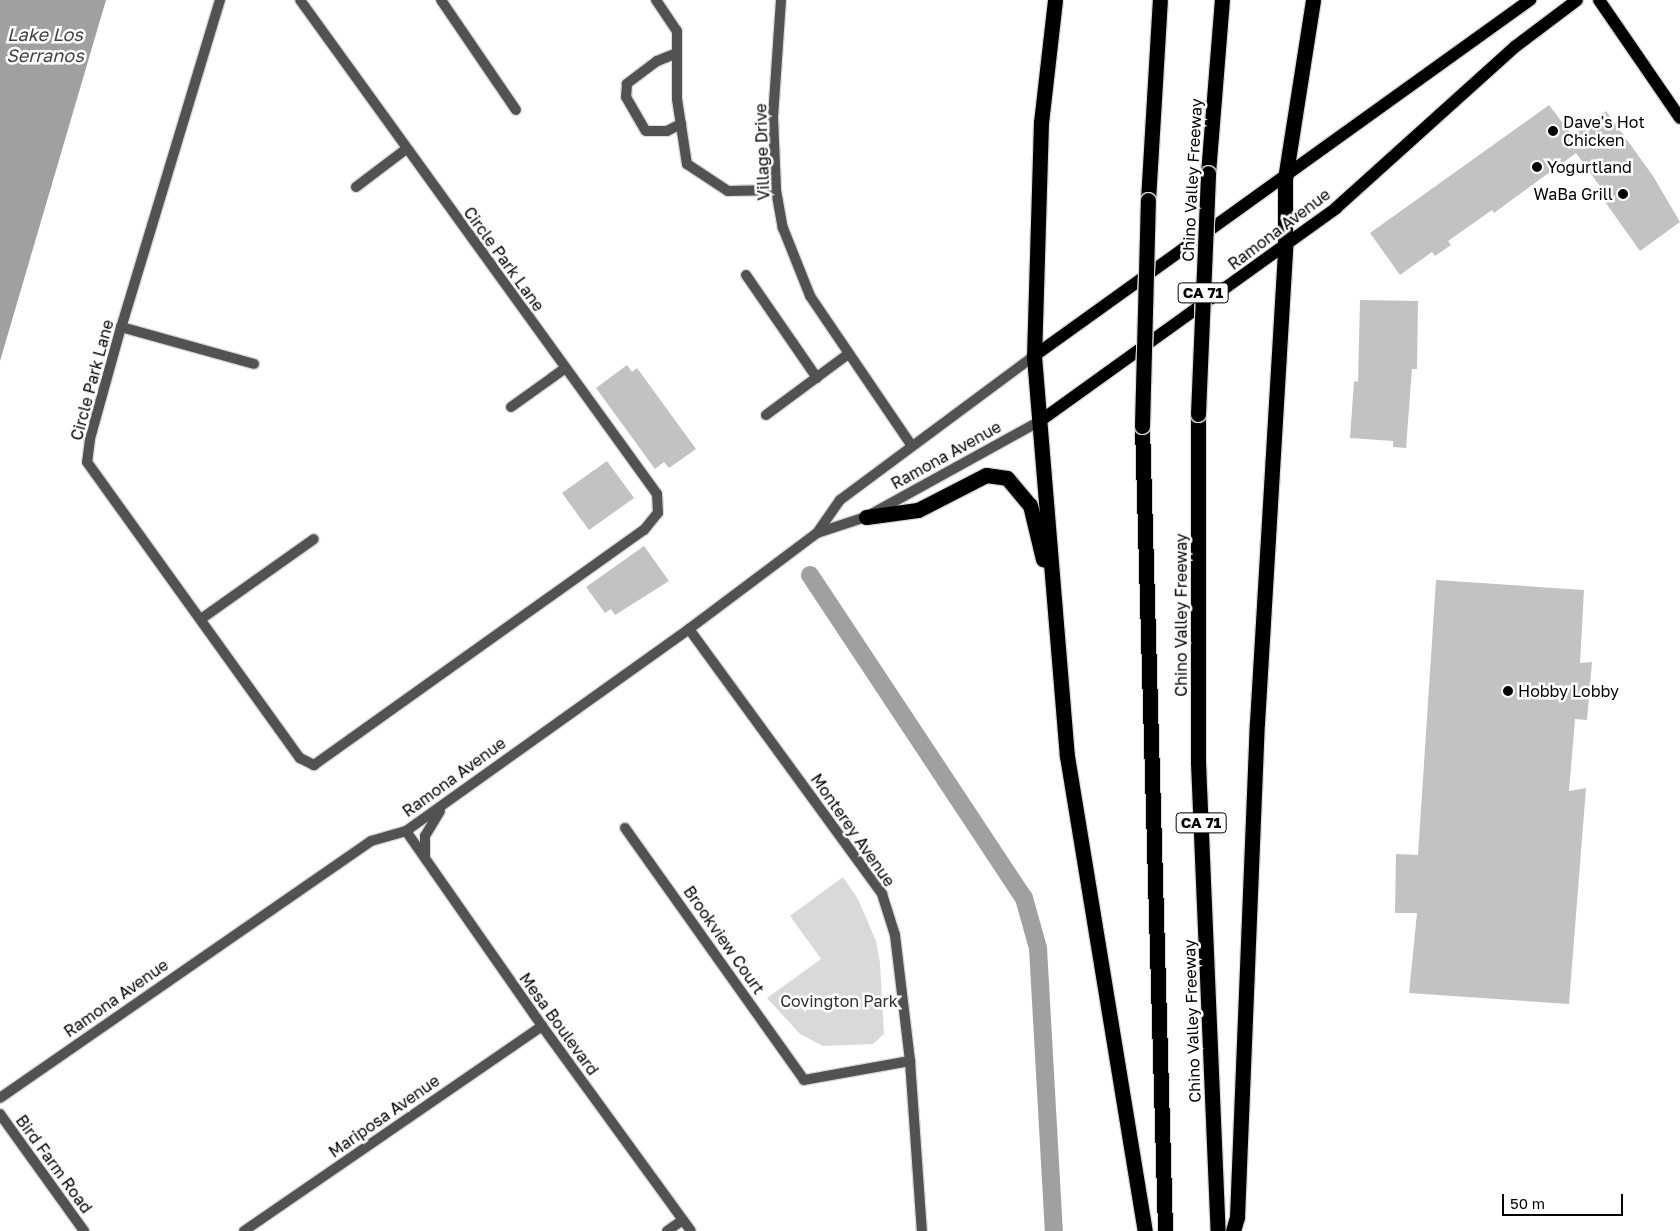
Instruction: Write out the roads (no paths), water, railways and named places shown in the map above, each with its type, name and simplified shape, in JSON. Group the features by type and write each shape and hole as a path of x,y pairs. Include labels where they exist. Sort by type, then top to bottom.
{"highway":[{"path":"1055,0 1041,122 1034,356 1067,756 1145,1231"},
{"name":"Chino Valley Freeway","path":"1160,0 1148,200 1142,426 1165,1231"},
{"name":"Chino Valley Freeway","path":"1218,1231 1198,762 1198,414 1208,173 1222,0"},
{"path":"1233,1231 1237,1217 1257,724 1286,247 1285,178 1313,0"},
{"path":"866,517 918,510 986,475 1007,478 1030,505 1054,606"}],"main road":[{"name":"Ramona Avenue","path":"1034,356 1285,178 1462,46 1530,0"},
{"name":"Ramona Avenue","path":"1040,421 1286,247 1351,195 1516,46 1577,0"},
{"path":"1599,0 1680,118"}],"street":[{"name":"Circle Park Lane","path":"220,0 121,327 90,439 87,462 300,758 314,765 636,536 658,514 657,494 564,369 300,0"},
{"path":"441,0 516,110"},
{"path":"656,0 677,31 681,124 687,164 728,191 776,190"},
{"name":"Village Drive","path":"782,0 773,117 776,190 783,228 810,296 912,446"},
{"path":"677,52 657,61 627,84 626,97 646,131 667,131 681,124"},
{"path":"356,187 406,149"},
{"path":"746,275 817,378"},
{"path":"121,327 254,364"},
{"path":"766,415 848,354"},
{"name":"Ramona Avenue","path":"0,1098 371,841 406,831 689,629 817,533 840,500 1034,356"},
{"path":"512,407 564,369"},
{"name":"Ramona Avenue","path":"817,533 866,517 1040,421"},
{"path":"201,619 314,539"},
{"name":"Monterey Avenue","path":"689,629 882,894 895,936 910,1060 922,1231"},
{"path":"425,858 425,836 430,824 455,796"},
{"name":"Brookview Court","path":"626,828 804,1080 910,1060"},
{"name":"Mesa Boulevard","path":"406,831 542,1026 691,1231"},
{"name":"Mariposa Avenue","path":"244,1231 542,1026"},
{"name":"Bird Farm Road","path":"0,1114 84,1231"},
{"path":"667,1231 683,1220"}],"water":[{"name":"Lake Los Serranos","path":"0,0 106,0 0,361"}],"waterway":[{"path":"810,575 1024,898 1038,948 1054,1231"}],"place":[{"name":"Dave's Hot Chicken","path":"1553,131"},
{"name":"Yogurtland","path":"1537,167"},
{"name":"WaBa Grill","path":"1623,194"},
{"name":"Hobby Lobby","path":"1508,691"}],"park label":[{"name":"Covington Park","path":"839,1001"}]}
